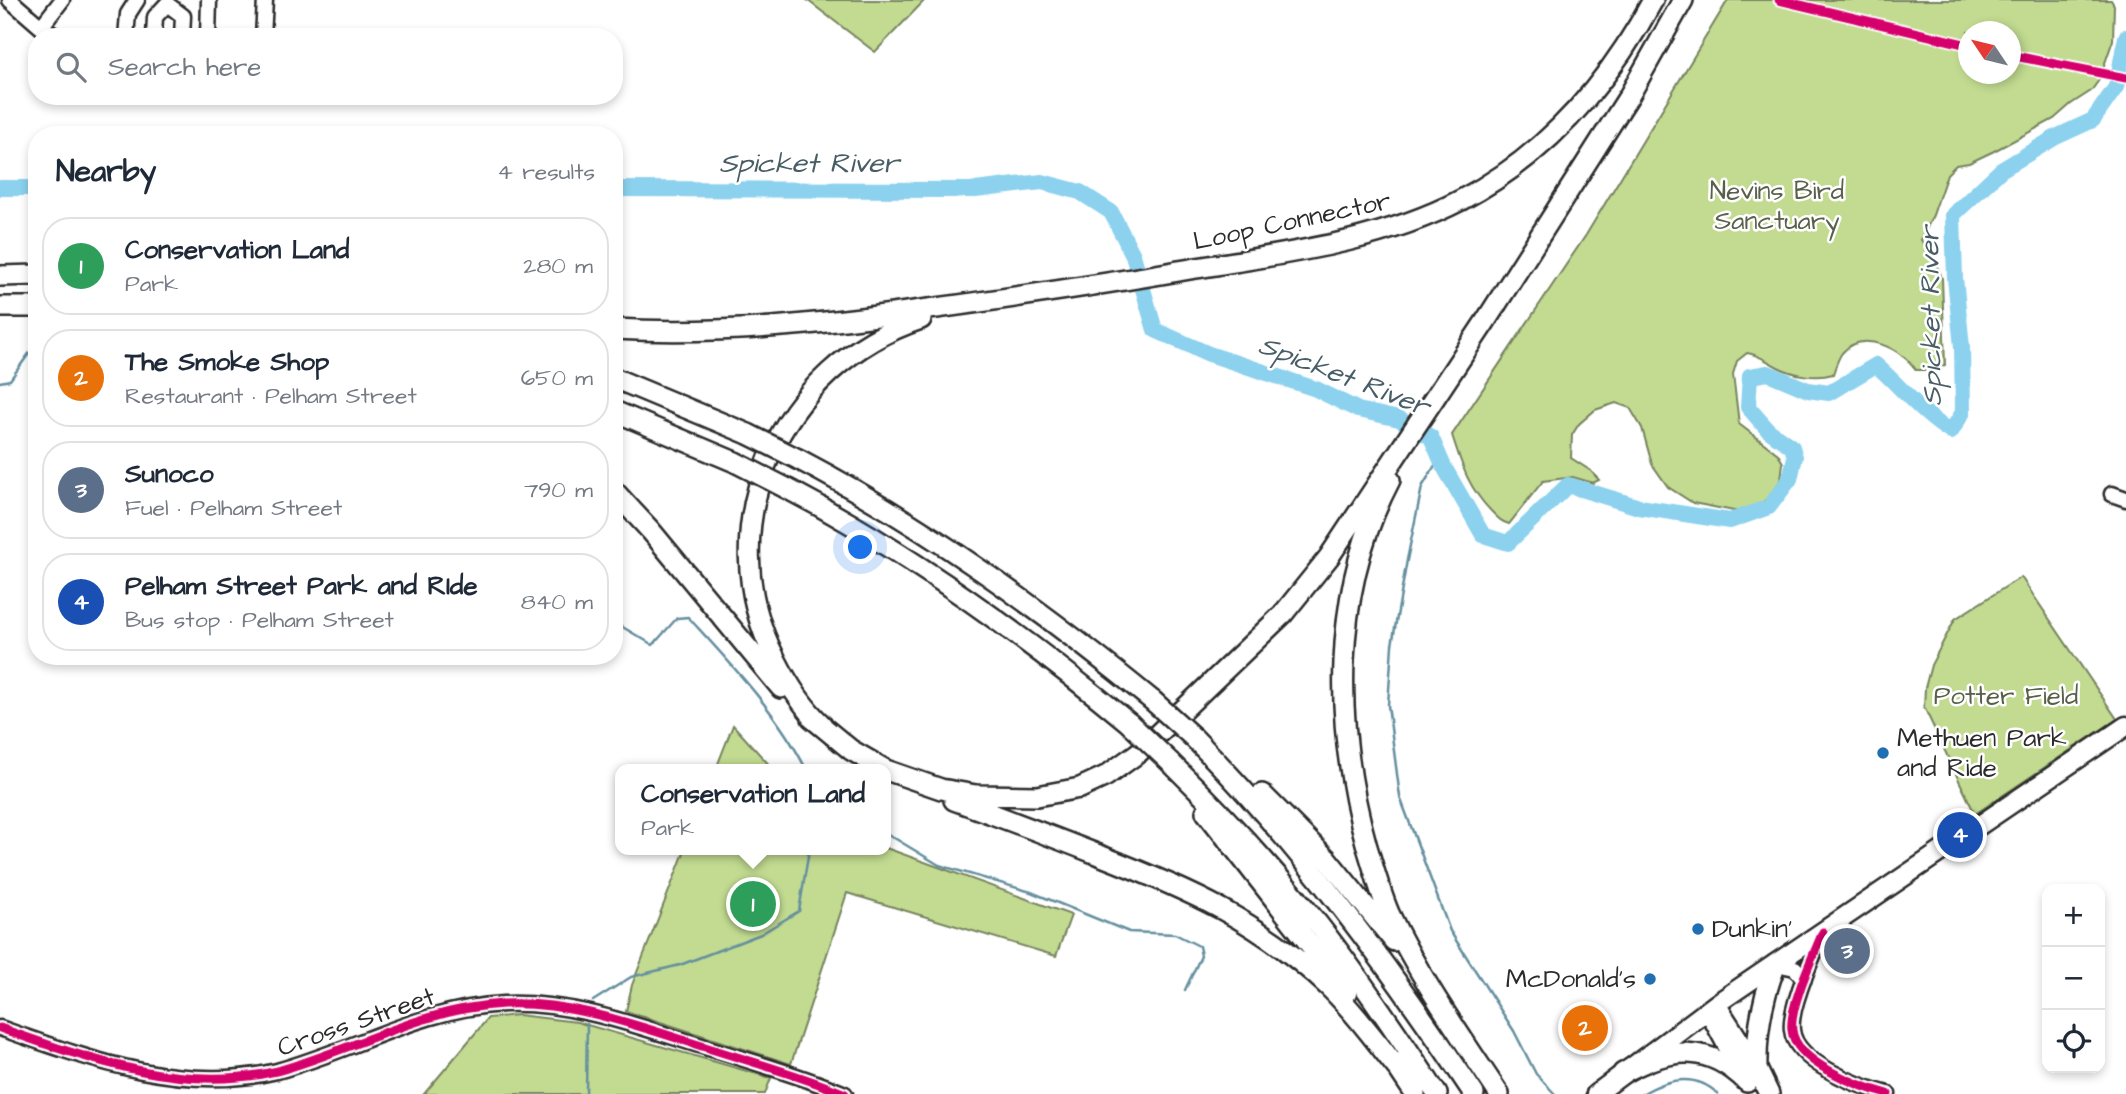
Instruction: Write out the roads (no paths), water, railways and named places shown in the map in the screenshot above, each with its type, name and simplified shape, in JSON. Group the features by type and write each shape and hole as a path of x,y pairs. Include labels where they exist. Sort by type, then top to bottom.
{"highway":[{"name":"Loop Connector","path":"976,303 1140,278 1365,237 1412,222 1463,199 1517,165 1575,113 1616,62 1653,0"},
{"path":"908,779 964,793 1037,796 1080,788 1119,768 1148,744 1298,597 1329,557 1393,457 1409,438 1588,163 1652,59 1683,0"},
{"path":"0,276 28,275"},
{"path":"623,329 708,331 810,325 976,303"},
{"path":"822,725 796,694 781,670 764,633 755,601 750,537 755,501 765,465 795,410 842,361 900,326 976,303"},
{"path":"0,307 28,307"},
{"path":"623,382 748,434 799,459 895,513 1049,618 1153,701 1261,793 1354,890 1429,986"},
{"path":"623,415 735,462 886,544 992,615 1049,657 1129,723 1235,828 1299,901 1362,983 1437,1094"},
{"path":"1409,438 1378,506 1358,570 1343,665 1343,709 1352,783 1371,860 1388,910 1429,986 1499,1094"},
{"path":"623,501 789,696 851,750 875,764"},
{"path":"1194,738 1314,870 1371,944 1474,1094"},
{"path":"1171,763 1259,882 1335,976 1415,1094"},
{"path":"891,772 951,799 1041,831 1171,883 1238,917 1297,960 1332,990 1398,1069"},
{"path":"1752,1082 1760,1014 1776,964"},
{"path":"1716,1005 1752,1082"},
{"path":"1623,1073 1655,1057 1692,1052 1725,1064 1769,1094"}],"main road":[{"path":"1596,1094 1716,1005 2126,726"}],"street":[{"path":"10,0 41,27 62,0"},
{"path":"127,28 128,14 137,0"},
{"path":"208,28 209,0"},
{"path":"263,28 265,0"},
{"path":"154,28 155,16 167,4 183,16 182,28"},
{"path":"1823,932 1804,979 1791,1026 1796,1042 1809,1057 1827,1069 1888,1094"},
{"path":"1776,964 1795,968 1804,979"},
{"name":"Cross Street","path":"0,1028 91,1060 137,1072 174,1078 237,1078 290,1068 392,1028 444,1012 518,1004 558,1007 608,1018 801,1077 845,1094"},
{"path":"235,1094 237,1078"}],"waterway":[{"name":"Spicket River","path":"623,189 975,190 1042,182 1080,192 1111,212 1133,255 1155,330 1209,354 1316,389 1358,410 1399,419 1431,437 1444,467 1483,535 1508,543 1568,485 1639,507 1730,521 1769,507 1790,479 1795,457 1792,447 1768,430 1748,407 1750,376 1768,373 1808,390 1829,393 1876,365 1921,409 1951,432 1963,412 1962,347 1955,278 1953,215 2001,170 2056,137 2093,120 2116,87 2126,37"},
{"name":"Spicket River","path":"0,188 28,188"},
{"path":"0,382 10,380 28,355"},
{"path":"1440,457 1422,487 1392,645 1388,705 1400,797 1450,931 1514,1031 1536,1074 1555,1094"},
{"path":"623,627 653,645 677,618 688,617 767,708 803,764"},
{"path":"891,836 939,865 1031,892 1129,932 1175,934 1199,946 1201,956 1185,990"},
{"path":"593,1001 631,977 680,965 761,934 799,911 808,855"},
{"path":"586,1094 587,1024"},
{"path":"1642,1094 1681,1080 1700,1083 1718,1094"}],"place":[{"name":"Methuen Park and Ride","path":"1883,753"},
{"name":"Pelham Street Park and RIde","path":"1960,835"},
{"name":"Conservation Land","path":"753,904"},
{"name":"Dunkin'","path":"1698,929"},
{"name":"Sunoco","path":"1847,951"},
{"name":"McDonald's","path":"1650,979"},
{"name":"The Smoke Shop","path":"1585,1028"}],"park label":[{"name":"Nevins Bird Sanctuary","path":"1777,206"},
{"name":"Potter Field","path":"2006,696"}]}
